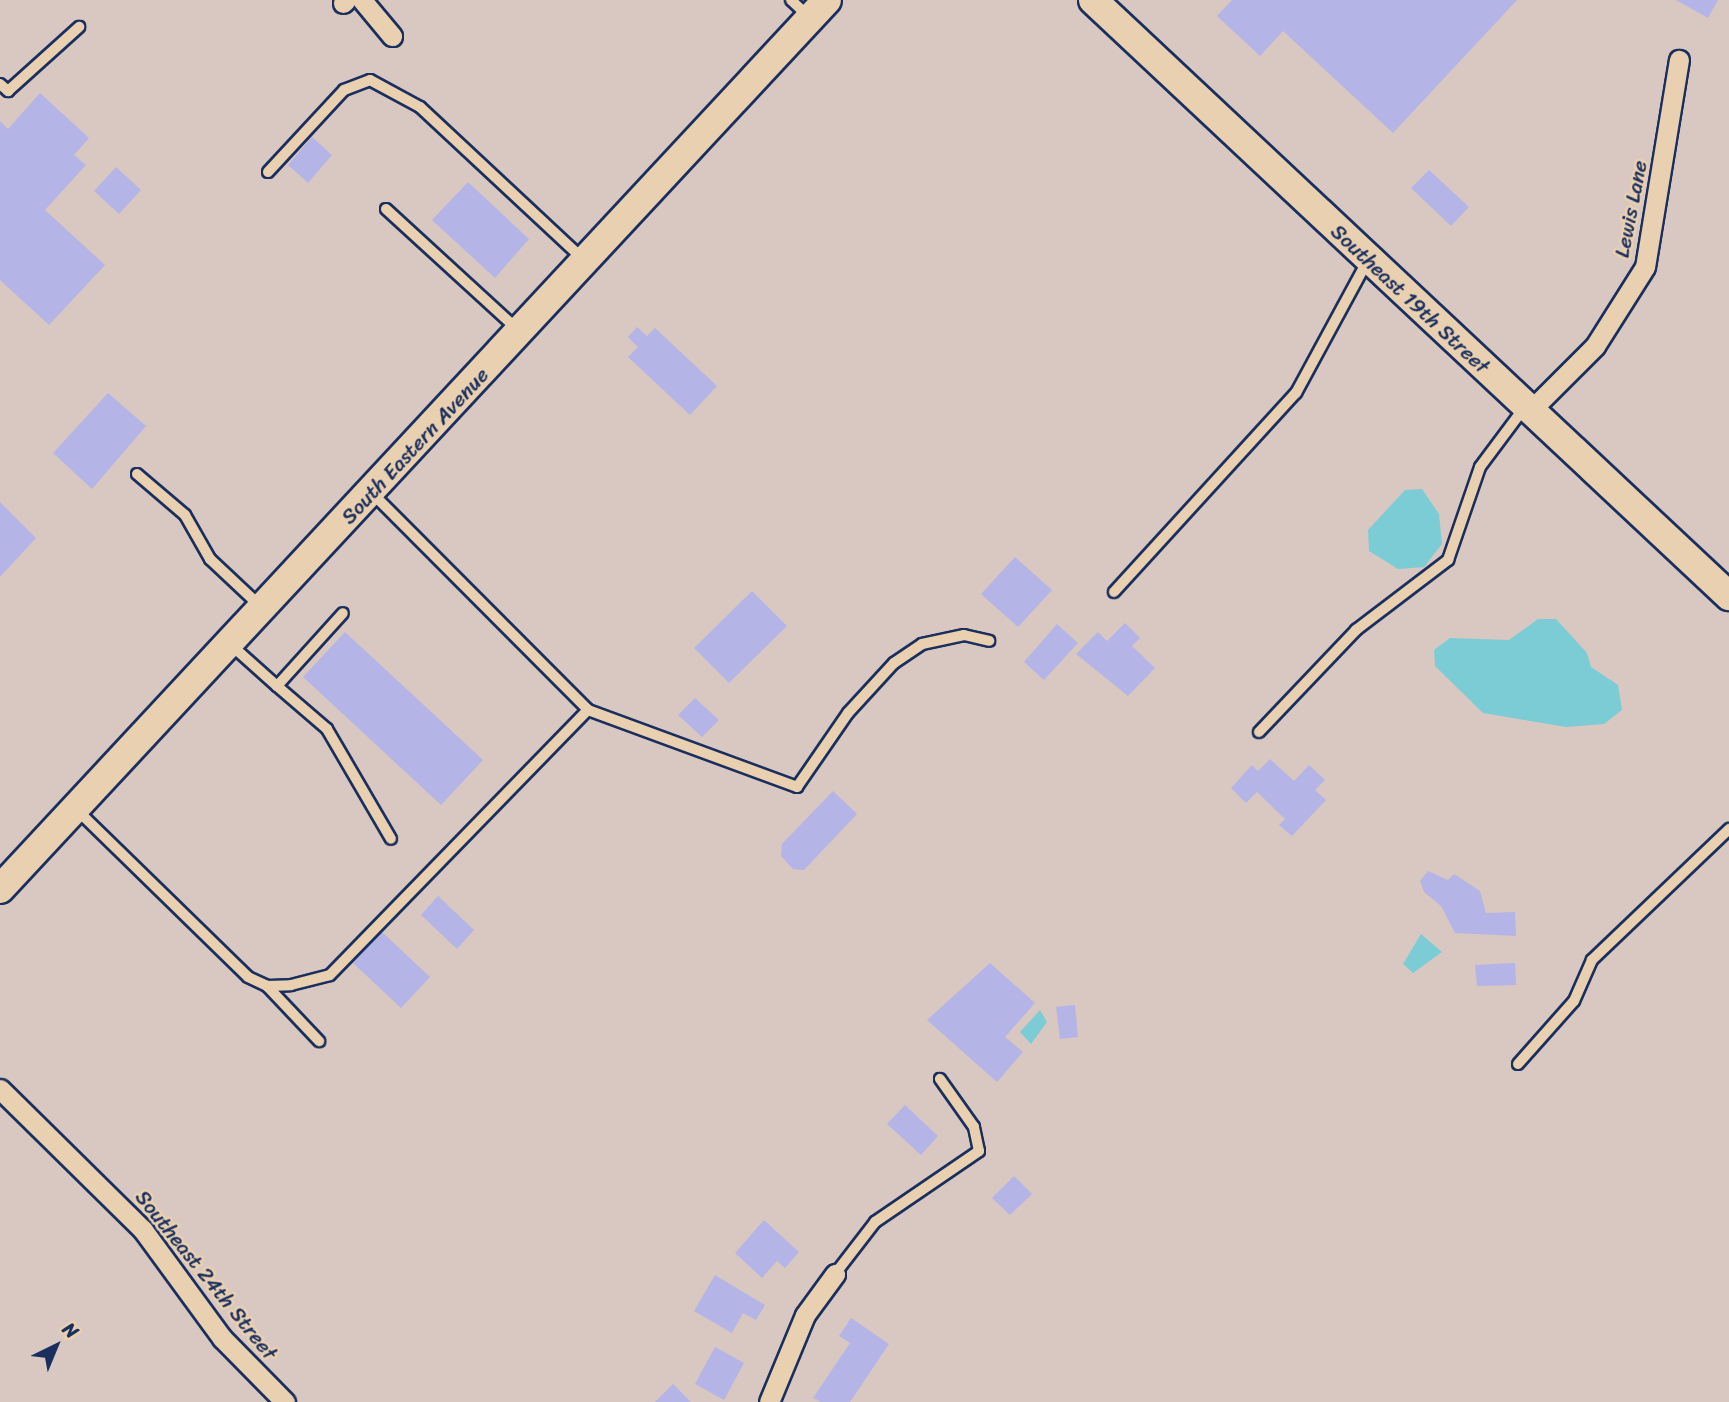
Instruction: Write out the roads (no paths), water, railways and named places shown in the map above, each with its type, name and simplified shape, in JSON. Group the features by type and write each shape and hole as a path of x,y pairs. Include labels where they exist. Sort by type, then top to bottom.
{"street":[{"name":"Southeast 19th Street","path":"1093,0 1729,596"},
{"path":"350,1 392,36"},
{"name":"South Eastern Avenue","path":"0,889 586,262 809,6"},
{"name":"Lewis Lane","path":"1528,409 1595,346 1645,267 1679,60"},
{"name":"Southeast 24th Street","path":"0,1089 143,1230 230,1347 285,1402"},
{"path":"769,1402 805,1315 835,1274"}],"lane":[{"path":"0,84 8,91 79,27"},
{"path":"268,172 344,90 370,80 420,107 586,262"},
{"path":"386,209 520,332"},
{"path":"1114,592 1296,393 1368,260"},
{"path":"1259,732 1356,630 1448,560 1480,467 1528,409"},
{"path":"137,474 185,516 210,559 263,609"},
{"path":"372,493 589,710 797,787 848,713 894,663 922,644 964,635 989,641"},
{"path":"277,686 342,613"},
{"path":"230,644 327,729 391,839"},
{"path":"267,986 330,975 589,710"},
{"path":"76,808 248,977 267,986 319,1041"},
{"path":"1518,1064 1574,1001 1592,960 1729,829"},
{"path":"835,1274 875,1222 968,1164 979,1151 974,1128 940,1079"}],"water":[{"path":"1422,489 1439,514 1442,544 1424,567 1398,569 1369,551 1368,530 1405,490"},
{"path":"1538,619 1556,619 1587,653 1591,667 1618,685 1622,710 1604,724 1566,727 1483,713 1435,666 1434,650 1450,638 1509,640"},
{"path":"1421,934 1442,952 1413,973 1403,964"},
{"path":"1040,1010 1047,1022 1031,1044 1020,1032"}]}
